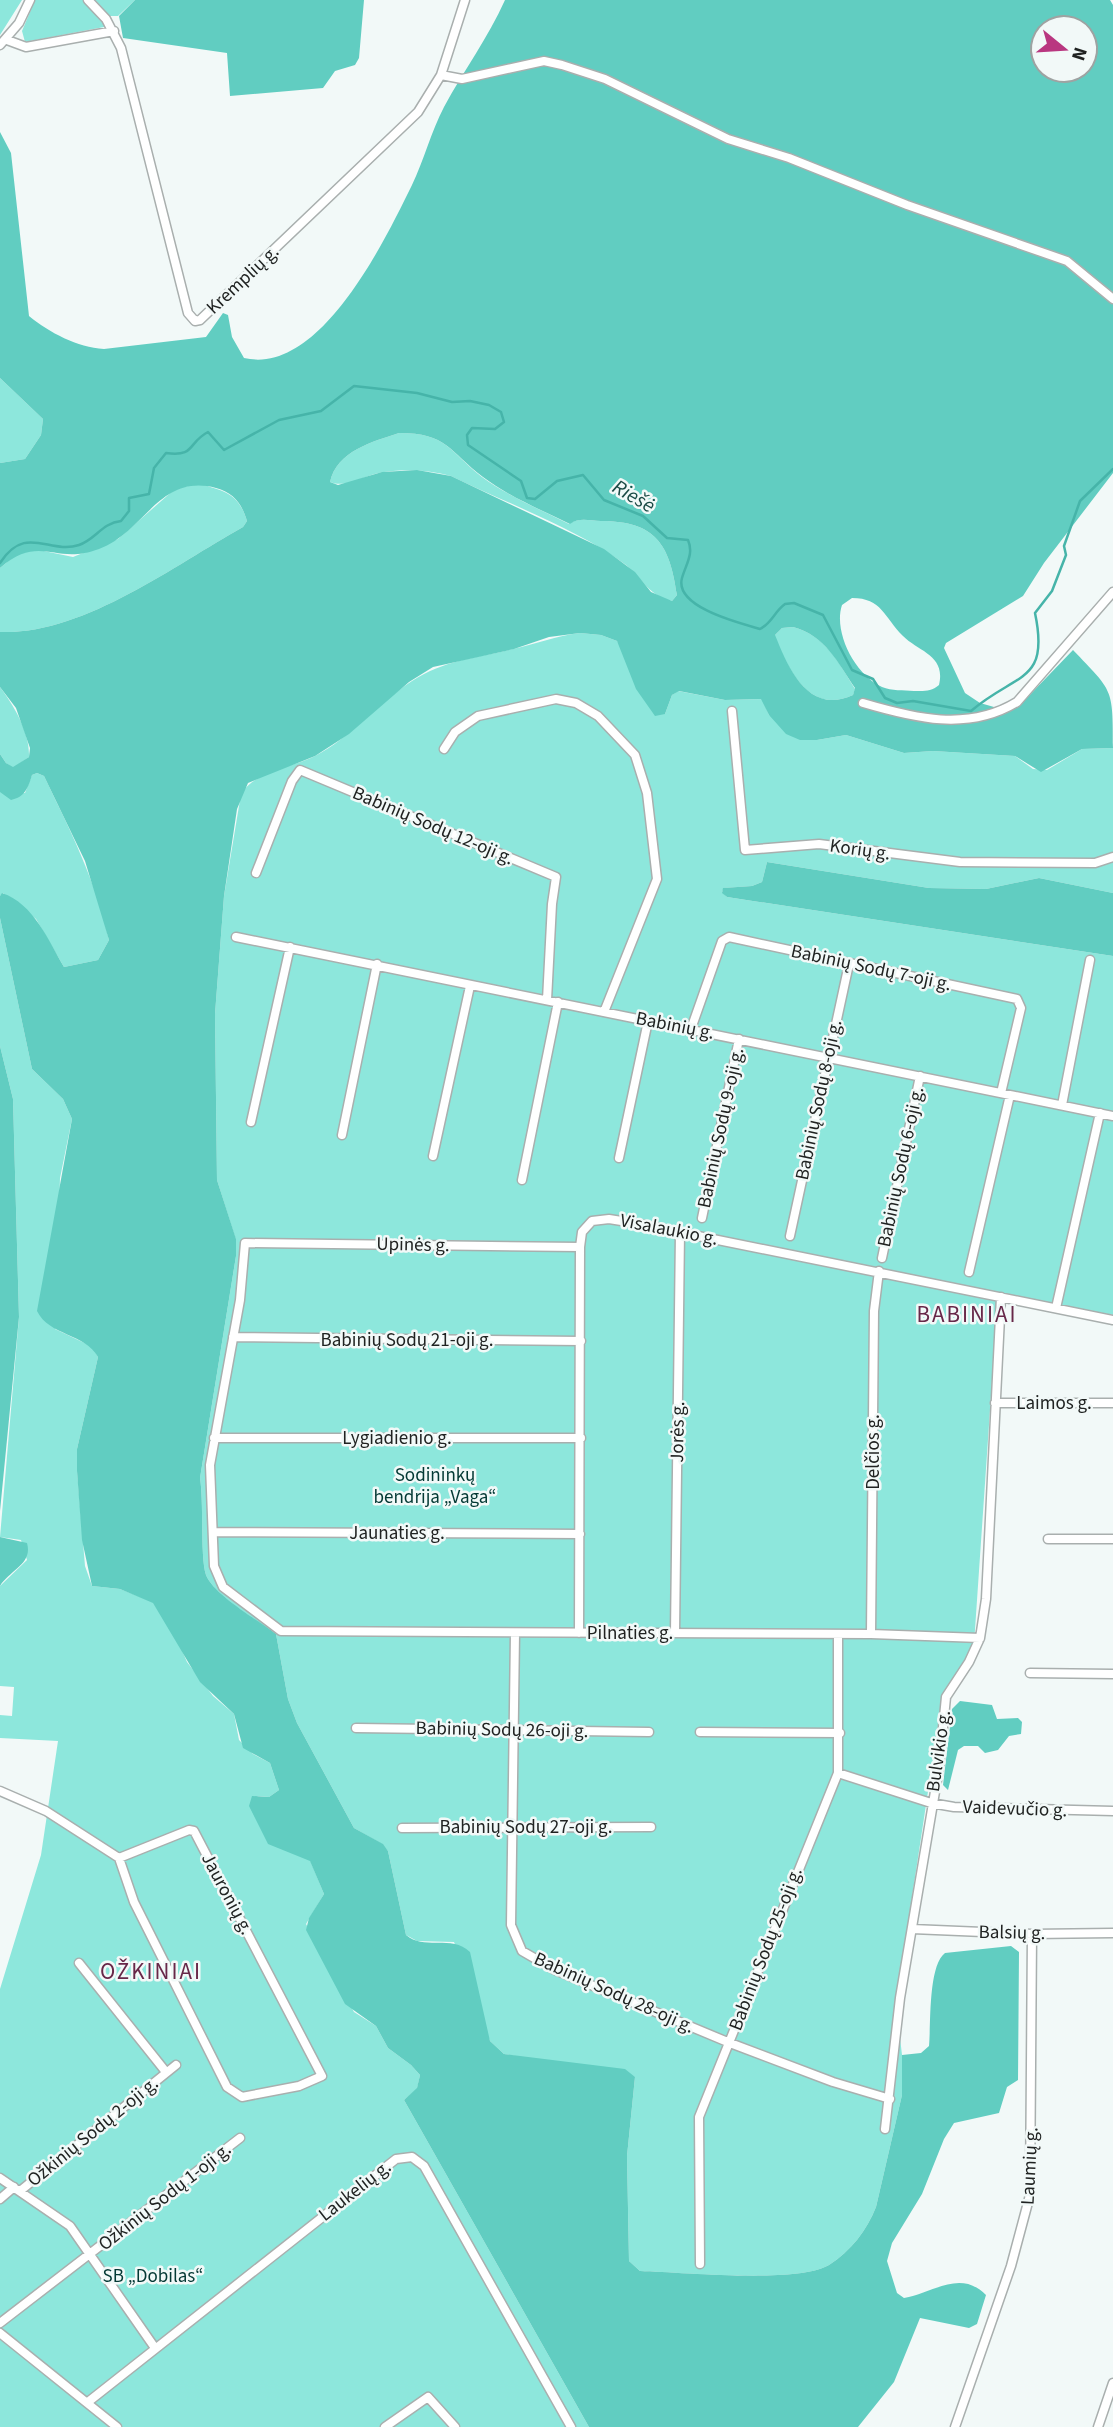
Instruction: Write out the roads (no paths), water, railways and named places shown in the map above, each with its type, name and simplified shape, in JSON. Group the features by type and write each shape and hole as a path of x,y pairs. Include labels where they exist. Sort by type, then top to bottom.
{"street":[{"path":"30,0 3,42 26,47 114,31"},
{"name":"Kremplių g.","path":"88,0 114,31 121,48 188,313 195,321 200,320 232,291 418,112 441,75 465,0"},
{"path":"441,75 463,79 544,61 604,79 728,139 789,158 907,205 1067,261 1113,299"},
{"path":"863,703 911,717 940,720 968,719 1007,708 1026,692 1113,592"},
{"path":"444,749 455,732 478,716 556,699 576,703 598,716 635,755 647,793 657,879 604,1012"},
{"name":"Korių g.","path":"732,711 745,850 819,844 960,862 1095,863 1113,857"},
{"name":"Babinių Sodų 12-oji g.","path":"256,873 292,781 300,770 556,877 547,1000"},
{"name":"Babinių g.","path":"236,937 1113,1116"},
{"name":"Babinių Sodų 7-oji g.","path":"691,1029 724,938 1017,999 1021,1008 1006,1094"},
{"path":"251,1122 290,947"},
{"path":"1062,1105 1090,960"},
{"path":"342,1135 377,964"},
{"name":"Babinių Sodų 8-oji g.","path":"790,1236 849,964"},
{"path":"433,1156 470,986"},
{"path":"522,1180 558,1002"},
{"path":"619,1158 648,1021"},
{"name":"Babinių Sodų 9-oji g.","path":"702,1218 739,1039"},
{"name":"Babinių Sodų 6-oji g.","path":"882,1258 920,1076"},
{"path":"969,1272 1006,1094"},
{"path":"1056,1308 1100,1113"},
{"name":"Visalaukio g.","path":"580,1247 586,1225 599,1219 879,1271 1113,1320"},
{"name":"Jorės g.","path":"675,1633 680,1232"},
{"name":"Upinės g.","path":"233,1337 245,1243 580,1247"},
{"path":"579,1633 580,1247"},
{"name":"Delčios g.","path":"871,1634 874,1311 879,1271"},
{"name":"Bulvikio g.","path":"885,2129 900,1998 939,1768 946,1697 969,1662 980,1638 986,1599 1001,1297"},
{"path":"214,1532 210,1497 214,1438 233,1337"},
{"name":"Babinių Sodų 21-oji g.","path":"233,1337 581,1341"},
{"name":"Laimos g.","path":"995,1402 1113,1403"},
{"name":"Lygiadienio g.","path":"214,1438 581,1438"},
{"name":"Pilnaties g.","path":"214,1532 214,1566 223,1587 281,1631 871,1634 980,1638"},
{"name":"Jaunaties g.","path":"214,1532 580,1534"},
{"path":"1048,1539 1113,1539"},
{"name":"Babinių Sodų 28-oji g.","path":"515,1633 511,1925 522,1951 555,1970 730,2043 833,2082 890,2099"},
{"name":"Babinių Sodų 25-oji g.","path":"700,2264 699,2117 801,1858 838,1773 838,1635"},
{"path":"1030,1673 1113,1674"},
{"name":"Babinių Sodų 26-oji g.","path":"356,1728 649,1732"},
{"path":"699,1732 840,1733"},
{"name":"Vaidevučio g.","path":"838,1773 931,1803 1004,1810 1113,1811"},
{"path":"0,1791 46,1811 119,1858"},
{"name":"Babinių Sodų 27-oji g.","path":"402,1828 512,1825 651,1827"},
{"name":"Jauronių g.","path":"189,1829 194,1832 322,2076 299,2086 242,2097 227,2087 134,1902 119,1858 189,1829"},
{"name":"Balsių g.","path":"912,1928 1032,1934 1113,1933"},
{"name":"Laumių g.","path":"955,2427 1015,2253 1030,2196 1032,1934"},
{"name":"Ožkinių Sodų 2-oji g.","path":"79,1963 166,2072"},
{"name":"Ožkinių Sodų 2-oji g.","path":"0,2199 17,2189 176,2064"},
{"name":"Ožkinių Sodų 1-oji g.","path":"0,2323 240,2138"},
{"name":"Laukelių g.","path":"88,2402 397,2159 412,2157 424,2166 570,2427"},
{"name":"Ožkinių Sodų 2-oji g.","path":"0,2178 70,2226 89,2256"},
{"name":"Ožkinių Sodų 1-oji g.","path":"89,2256 155,2348"},
{"path":"0,2333 117,2427"},
{"path":"1098,2427 1113,2383"},
{"path":"385,2427 428,2397 454,2427"}],"waterway":[{"name":"Riešė","path":"0,563 19,545 29,542 68,547 79,545 114,522 121,521 129,511 129,498 149,494 154,468 166,453 187,451 208,432 224,450 279,420 321,411 354,386 417,393 452,402 470,401 489,405 501,412 504,422 495,429 472,428 467,435 468,445 521,481 527,498 535,499 557,481 583,475 604,500 643,516 667,538 688,540 690,554 682,578 682,588 698,605 724,618 760,629 785,604 794,603 823,615 852,670 873,679 885,698 897,703 913,701 971,711 1026,674 1033,665 1038,653 1035,613 1052,591 1066,555 1064,546 1080,501 1113,469"}],"district":[{"name":"BABINIAI","path":"967,1314"},
{"name":"OŽKINIAI","path":"151,1971"}],"park label":[{"name":"Sodininkų bendrija „Vaga“","path":"435,1486"},
{"name":"SB „Dobilas“","path":"153,2276"}]}
